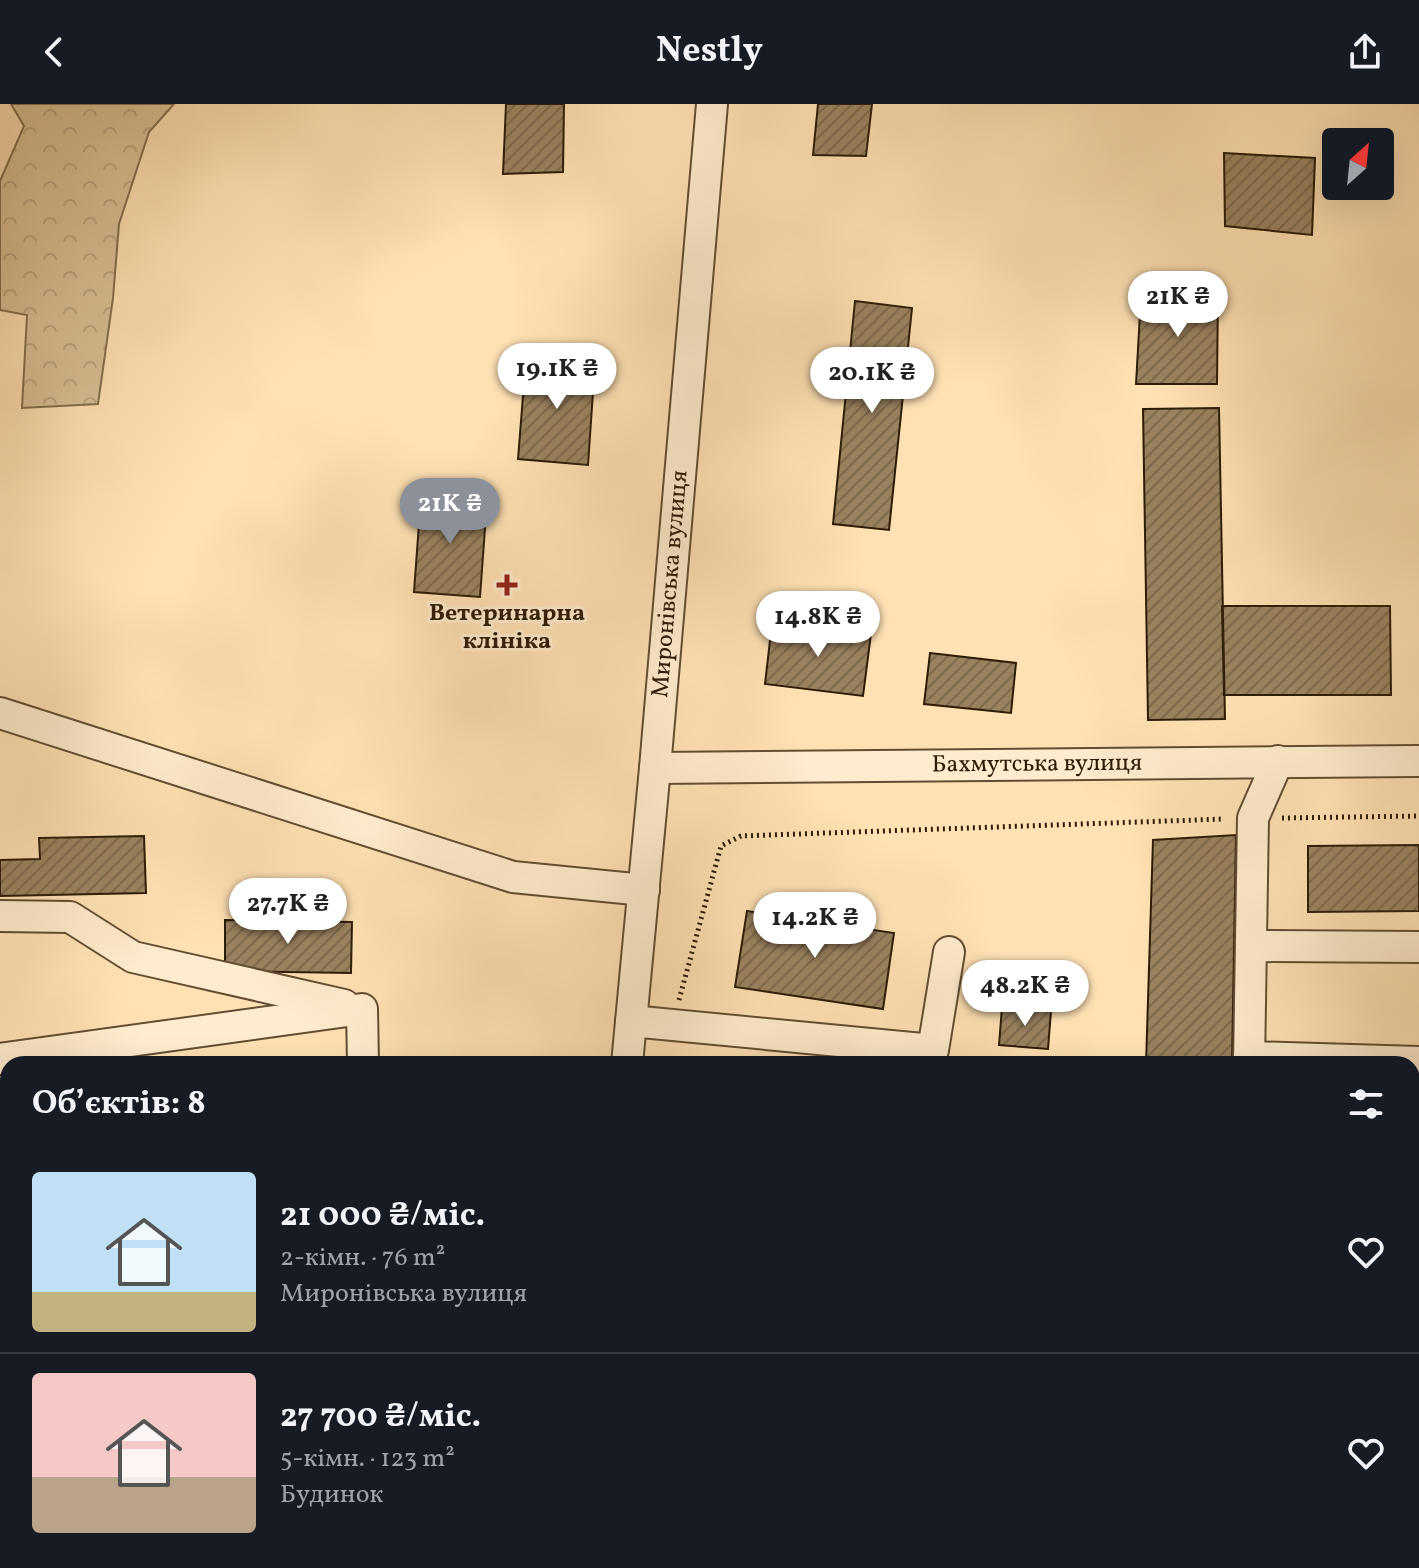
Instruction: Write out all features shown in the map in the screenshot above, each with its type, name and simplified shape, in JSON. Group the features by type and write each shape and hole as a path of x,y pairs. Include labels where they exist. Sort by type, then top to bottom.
{"street":[{"name":"Миронівська вулиця","path":"628,1056 712,104"},
{"path":"0,713 513,877 644,890"},
{"path":"1249,1056 1253,818 1278,761"},
{"name":"Бахмутська вулиця","path":"655,768 1419,761"},
{"path":"0,916 70,917 133,957 362,1009"},
{"path":"1251,946 1419,947"},
{"path":"932,1056 949,952"},
{"path":"22,1056 362,1009"},
{"path":"362,1009 363,1056"},
{"path":"631,1021 924,1056"}],"path":[{"path":"672,1025 721,846 741,836 1253,818 1419,816"}],"green space":[{"path":"11,104 174,104 149,132 119,224 113,298 98,404 22,408 27,315 0,310 0,181 24,126"}],"building":[{"path":"506,104 564,104 563,172 503,174"},
{"path":"818,104 872,104 866,156 813,155"},
{"path":"1224,153 1315,158 1312,235 1225,226"},
{"path":"1218,292 1217,384 1136,384 1141,296"},
{"path":"855,301 912,308 889,530 833,524"},
{"path":"526,358 595,363 588,465 518,459"},
{"path":"1219,408 1225,719 1148,720 1143,409"},
{"path":"421,496 487,501 480,597 414,592"},
{"path":"1222,606 1390,606 1391,695 1224,695"},
{"path":"772,623 871,634 863,696 765,684"},
{"path":"930,653 1016,663 1011,713 924,704"},
{"path":"1236,835 1232,1056 1146,1056 1153,840"},
{"path":"144,836 146,893 0,896 0,860 40,859 39,838"},
{"path":"1419,845 1419,911 1308,912 1308,846"},
{"path":"747,911 894,933 883,1009 735,987"},
{"path":"225,920 352,922 351,973 225,971"},
{"path":"1002,1007 1051,1011 1048,1049 999,1045"}],"place":[{"name":"Ветеринарна клініка","path":"507,585"}]}
